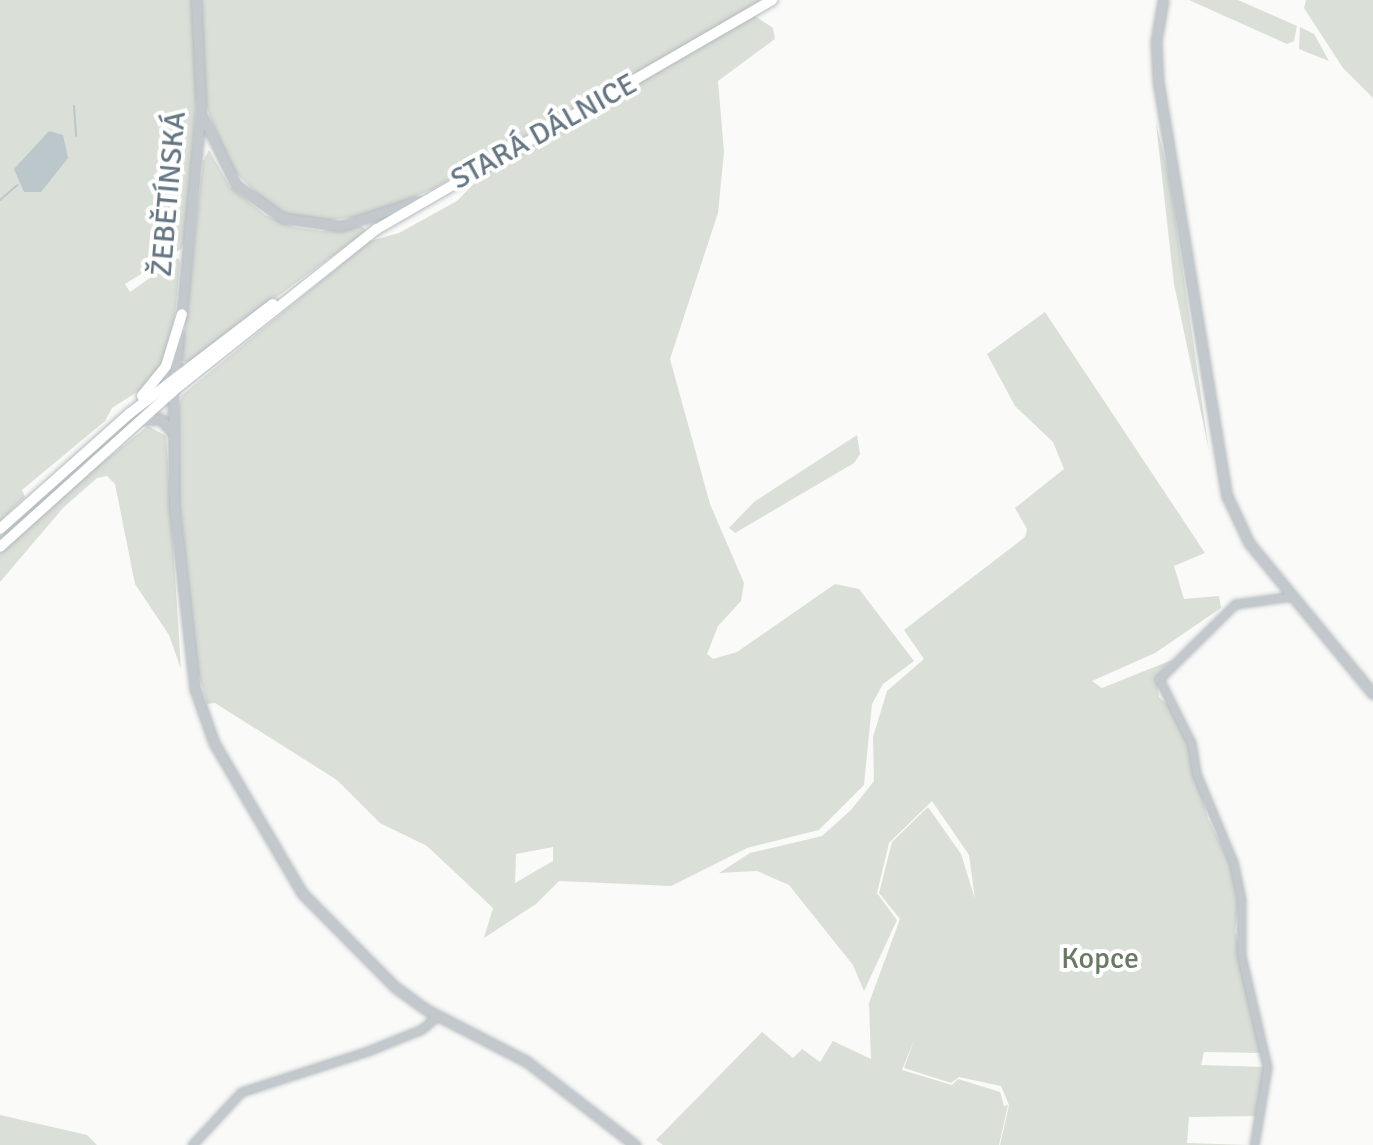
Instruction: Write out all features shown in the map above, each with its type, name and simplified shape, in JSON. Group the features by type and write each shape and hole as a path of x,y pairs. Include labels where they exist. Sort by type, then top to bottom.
{"main road":[{"name":"STARÁ DÁLNICE","path":"0,529 86,451 174,379 435,193 772,0"},
{"name":"STARÁ DÁLNICE","path":"0,547 173,391 321,272"},
{"path":"86,451 154,385 182,314"}],"street":[{"name":"ŽEBĚTÍNSKÁ","path":"196,0 201,109 174,379 172,433 179,568 204,722 308,901 403,994 437,1016 521,1058 635,1145"},
{"path":"1163,0 1156,68 1223,485 1243,534 1373,694"},
{"path":"201,109 225,169 263,207 295,222 341,226 388,214 435,193"},
{"path":"137,422 161,419 172,433"},
{"path":"1254,1145 1267,1067 1241,955 1241,899 1233,862 1196,773 1184,726 1159,679 1235,604 1292,596"},
{"path":"192,1145 241,1092 373,1049 422,1029 437,1016"}],"green space":[{"path":"0,0 192,0 197,86 187,236 181,249 125,284 130,292 178,258 180,262 175,316 162,365 151,383 112,408 105,421 22,490 25,497 0,521"},
{"path":"201,0 763,0 433,189 372,215 323,221 296,218 268,205 229,166 205,103"},
{"path":"1189,0 1238,0 1297,26 1294,41 1287,44"},
{"path":"1306,0 1373,0 1373,98 1343,68 1304,8"},
{"path":"755,16 773,28 775,39 718,81 724,152 718,213 670,359 710,504 744,583 741,601 718,626 707,654 713,659 737,652 835,584 859,589 914,661 883,684 872,704 864,785 819,830 747,848 671,886 559,881 536,904 484,938 493,908 427,846 380,823 337,780 215,703 207,704 198,672 179,504 179,406 182,395 370,241 399,233 457,201 490,167","holes":["553,847 553,861 515,883 516,854"]},
{"path":"1300,27 1314,34 1329,61 1299,49"},
{"path":"1156,123 1169,176 1209,451 1174,284"},
{"path":"209,150 230,187 265,215 294,227 321,231 362,226 366,231 188,363 181,360 203,161"},
{"name":"Kopce","path":"1045,312 1205,553 1174,566 1184,599 1219,596 1221,608 1155,653 1092,681 1102,688 1172,660 1157,677 1159,697 1171,708 1188,745 1208,819 1231,864 1238,904 1235,931 1261,1053 1204,1052 1201,1065 1265,1067 1258,1116 1189,1117 1187,1143 1249,1145 1000,1145 1009,1105 1001,1086 959,1077 951,1083 904,1068 915,1038 902,1070 952,1085 958,1079 1000,1092 1004,1106 1008,1105 999,1145 663,1145 656,1140 762,1032 793,1058 802,1049 820,1062 833,1041 871,1059 869,1003 900,919 879,893 892,842 928,807 961,854 975,899 969,855 932,801 889,843 877,893 897,920 864,991 853,965 789,885 757,871 719,873 750,853 822,836 851,810 874,781 873,737 887,691 924,659 904,630 1025,537 1027,529 1015,508 1064,469 1053,442 1015,406 987,354"},
{"path":"161,396 0,541 0,536"},
{"path":"148,426 166,436 181,669 169,635 135,584 115,484 107,476 97,478 63,508 0,582 0,553 80,480"},
{"path":"857,435 860,454 854,463 735,533 729,528 754,502"},
{"path":"0,1115 87,1135 97,1145 0,1145"}],"shaded area":[{"path":"49,131 63,135 68,158 41,192 24,192 14,169"}],"waterway":[{"path":"74,106 76,136"},
{"path":"0,200 17,185"}]}
